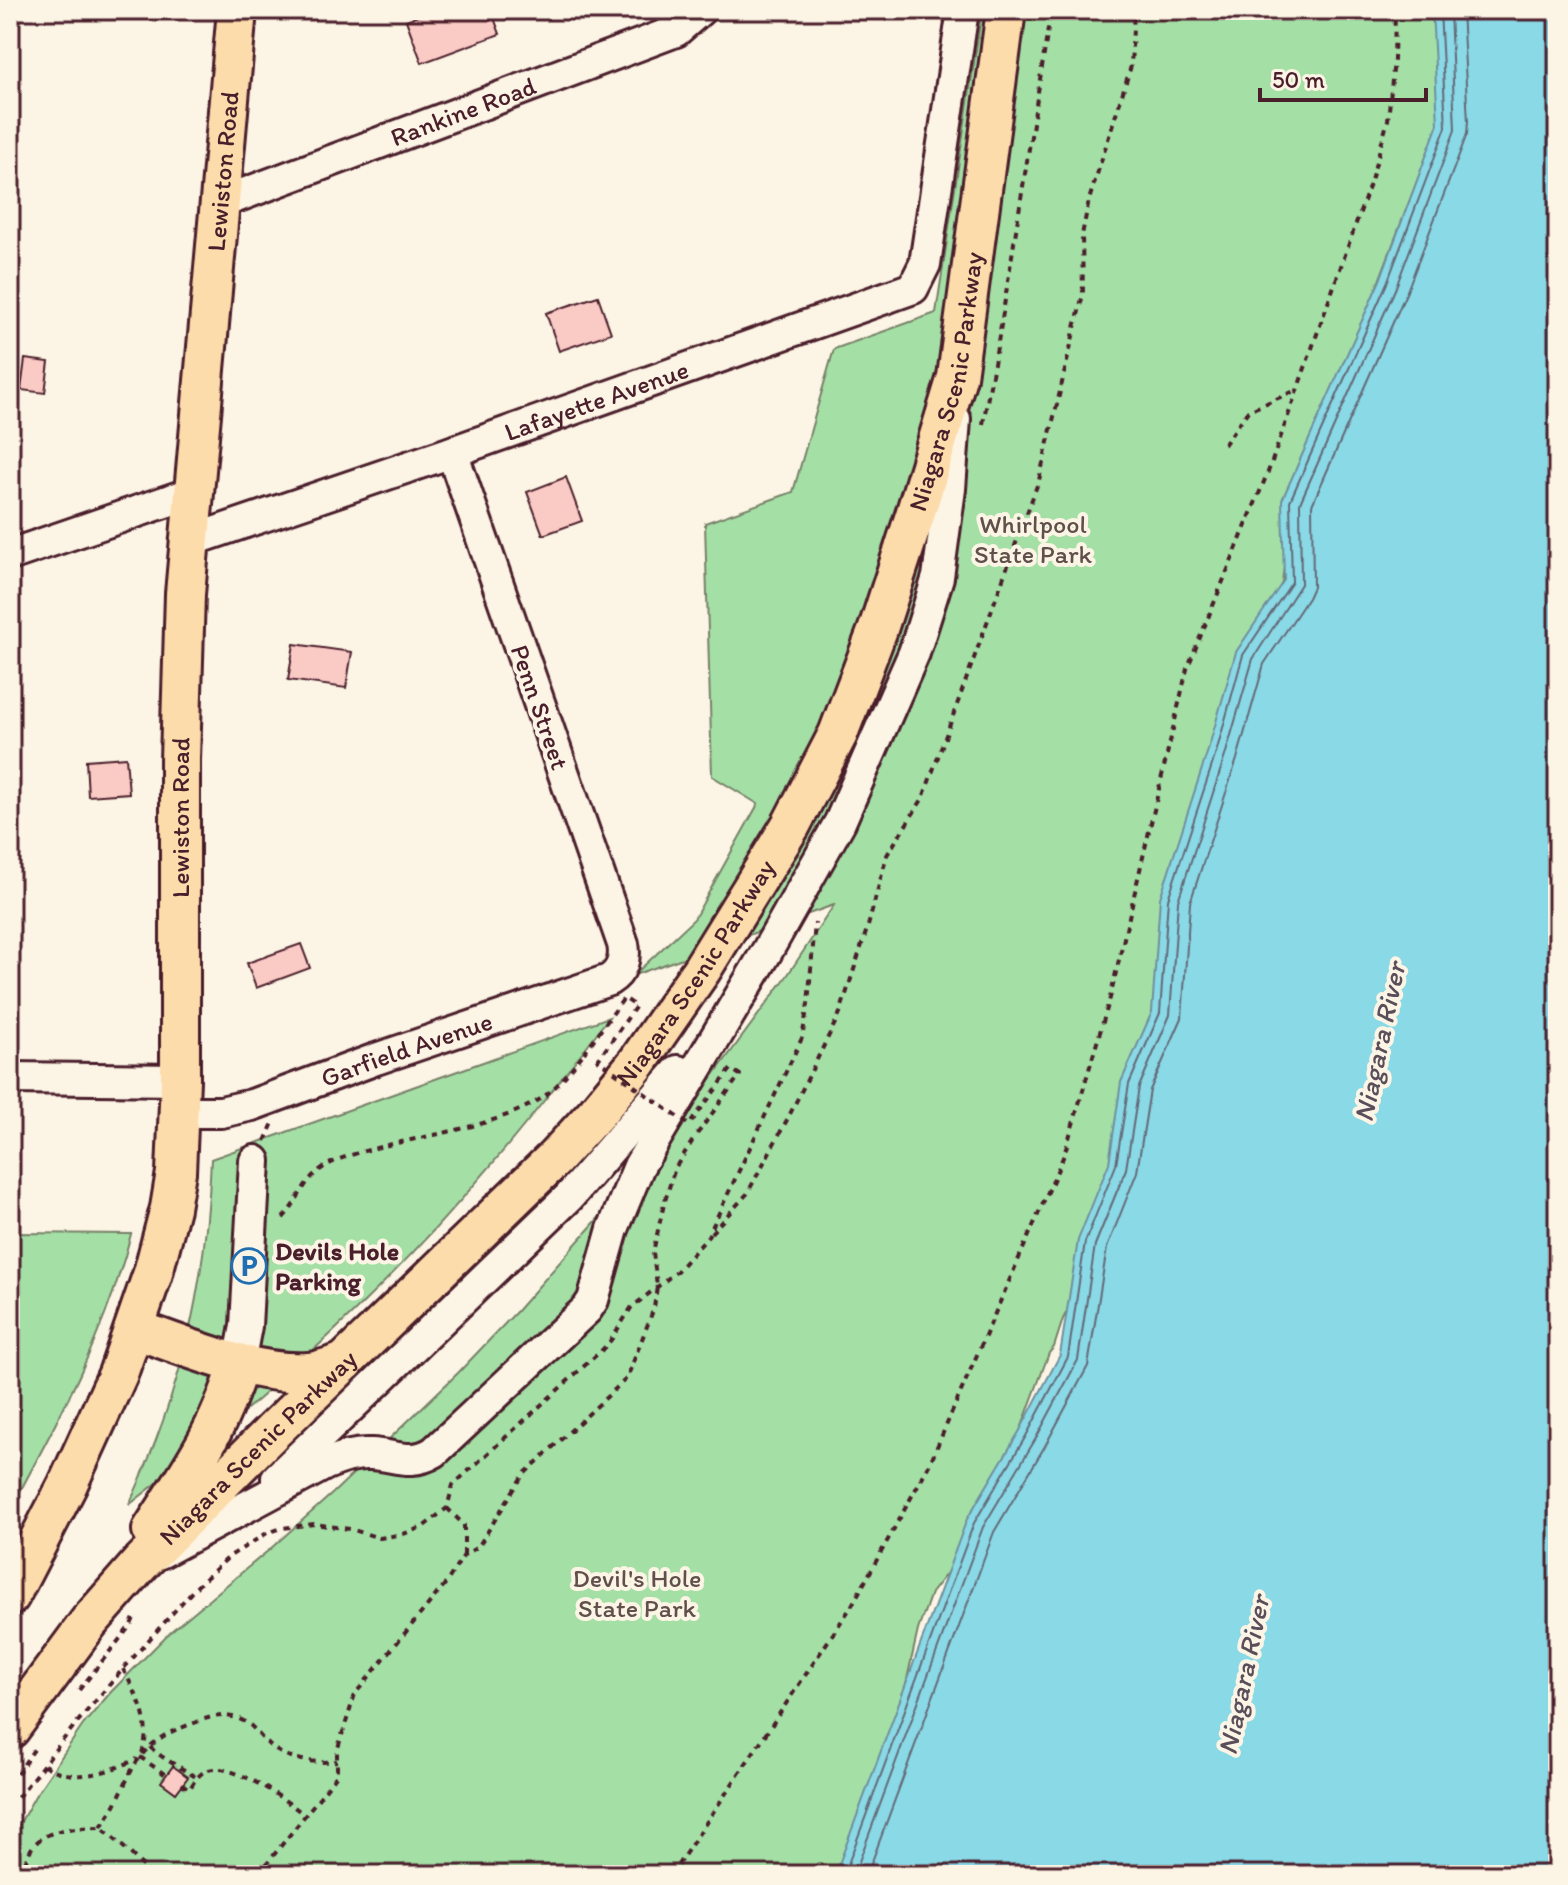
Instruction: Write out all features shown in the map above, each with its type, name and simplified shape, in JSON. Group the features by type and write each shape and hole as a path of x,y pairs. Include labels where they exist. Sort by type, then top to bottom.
{"main road":[{"name":"Lewiston Road","path":"10,1596 53,1515 110,1393 153,1273 176,1172 185,594 237,10"},
{"name":"Niagara Scenic Parkway","path":"10,1729 66,1651 140,1564 566,1147 637,1063 702,969 791,825 838,734 878,629 957,377 1006,10"},
{"path":"135,1329 265,1369 309,1372 345,1362"},
{"path":"113,1593 215,1428 239,1363"}],"street":[{"name":"Rankine Road","path":"220,203 676,31 700,10"},
{"name":"Lafayette Avenue","path":"190,541 452,452 913,288 925,264 963,10"},
{"path":"140,1564 341,1457 372,1454 416,1459 434,1452 587,1309 593,1300 613,1229 639,1166 840,822 914,653 938,577 950,489 957,377"},
{"name":"Penn Street","path":"452,452 623,944 623,963"},
{"path":"10,555 194,492"},
{"path":"250,1505 569,1197 668,1085 766,953"},
{"name":"Garfield Avenue","path":"10,1078 179,1096 221,1112 252,1105 376,1059 609,980 618,973 623,963"},
{"path":"239,1363 246,1326 255,1161"}],"path":[{"path":"707,1238 747,1194 840,1013 887,855 923,798 1039,480 1083,294 1082,235 1089,200 1131,66 1134,10"},
{"path":"671,1875 851,1607 929,1465 1064,1155 1110,998 1187,669 1270,467 1370,184 1388,120 1395,10"},
{"path":"1224,445 1248,411 1297,390"},
{"path":"258,1875 337,1775 337,1751 355,1694 446,1583 464,1555 478,1547 523,1475 627,1378 654,1308 657,1286 653,1252 675,1168 740,1075 731,1069 689,1125 598,1060 636,1006 624,998 584,1053 540,1100 465,1128 352,1155 330,1164 314,1174 283,1218"},
{"path":"447,1508 464,1525 464,1555"},
{"path":"44,1765 62,1773 82,1776 121,1766 140,1757 146,1742 146,1719 123,1669"},
{"path":"101,1827 140,1757 164,1736 203,1719 230,1716 241,1719 269,1745 291,1757 316,1763 337,1761"},
{"path":"150,1747 197,1778"},
{"path":"140,1757 166,1775"},
{"path":"182,1784 189,1789 203,1772 223,1770 243,1776 281,1796 306,1816"},
{"path":"21,1875 31,1849 44,1835 101,1827 152,1875"}],"green space":[{"path":"982,10 1440,10 1449,97 1291,512 1278,613 1078,1290 1063,1319 1021,1429 973,1540 931,1593 918,1630 901,1706 846,1875 10,1875 10,1841 35,1796 83,1725 110,1693 170,1632 333,1493 458,1373 517,1311 685,1114 787,976 834,905 634,975 694,919 758,804 712,776 705,523 793,492 834,349 936,313"},
{"path":"609,1017 490,1167 393,1273 275,1385 129,1505 163,1420 188,1336 204,1251 211,1159"},
{"path":"10,1233 131,1234 121,1271 94,1341 63,1410 10,1510"}],"water":[{"name":"Niagara River","path":"1432,10 1558,10 1558,1875 835,1875 967,1519 1060,1355 1078,1240 1109,1163 1121,1082 1152,1012 1160,898 1236,652 1284,580 1282,500 1380,280 1438,124"}],"building":[{"path":"434,10 491,10 500,34 422,63 406,20"},
{"path":"598,296 611,333 559,351 546,313"},
{"path":"25,359 49,362 45,393 21,390"},
{"path":"566,477 582,521 543,535 527,492"},
{"path":"294,644 352,652 346,688 288,680"},
{"path":"126,757 129,793 88,796 86,760"},
{"path":"301,944 310,968 256,988 247,963"},
{"path":"173,1766 188,1777 176,1793 161,1782"}],"waterway":[{"path":"38,1866 47,1875"}],"place":[{"name":"Devils Hole Parking","path":"249,1266"}],"park label":[{"name":"Whirlpool State Park","path":"1033,539"},
{"name":"Devil's Hole State Park","path":"637,1593"}]}
